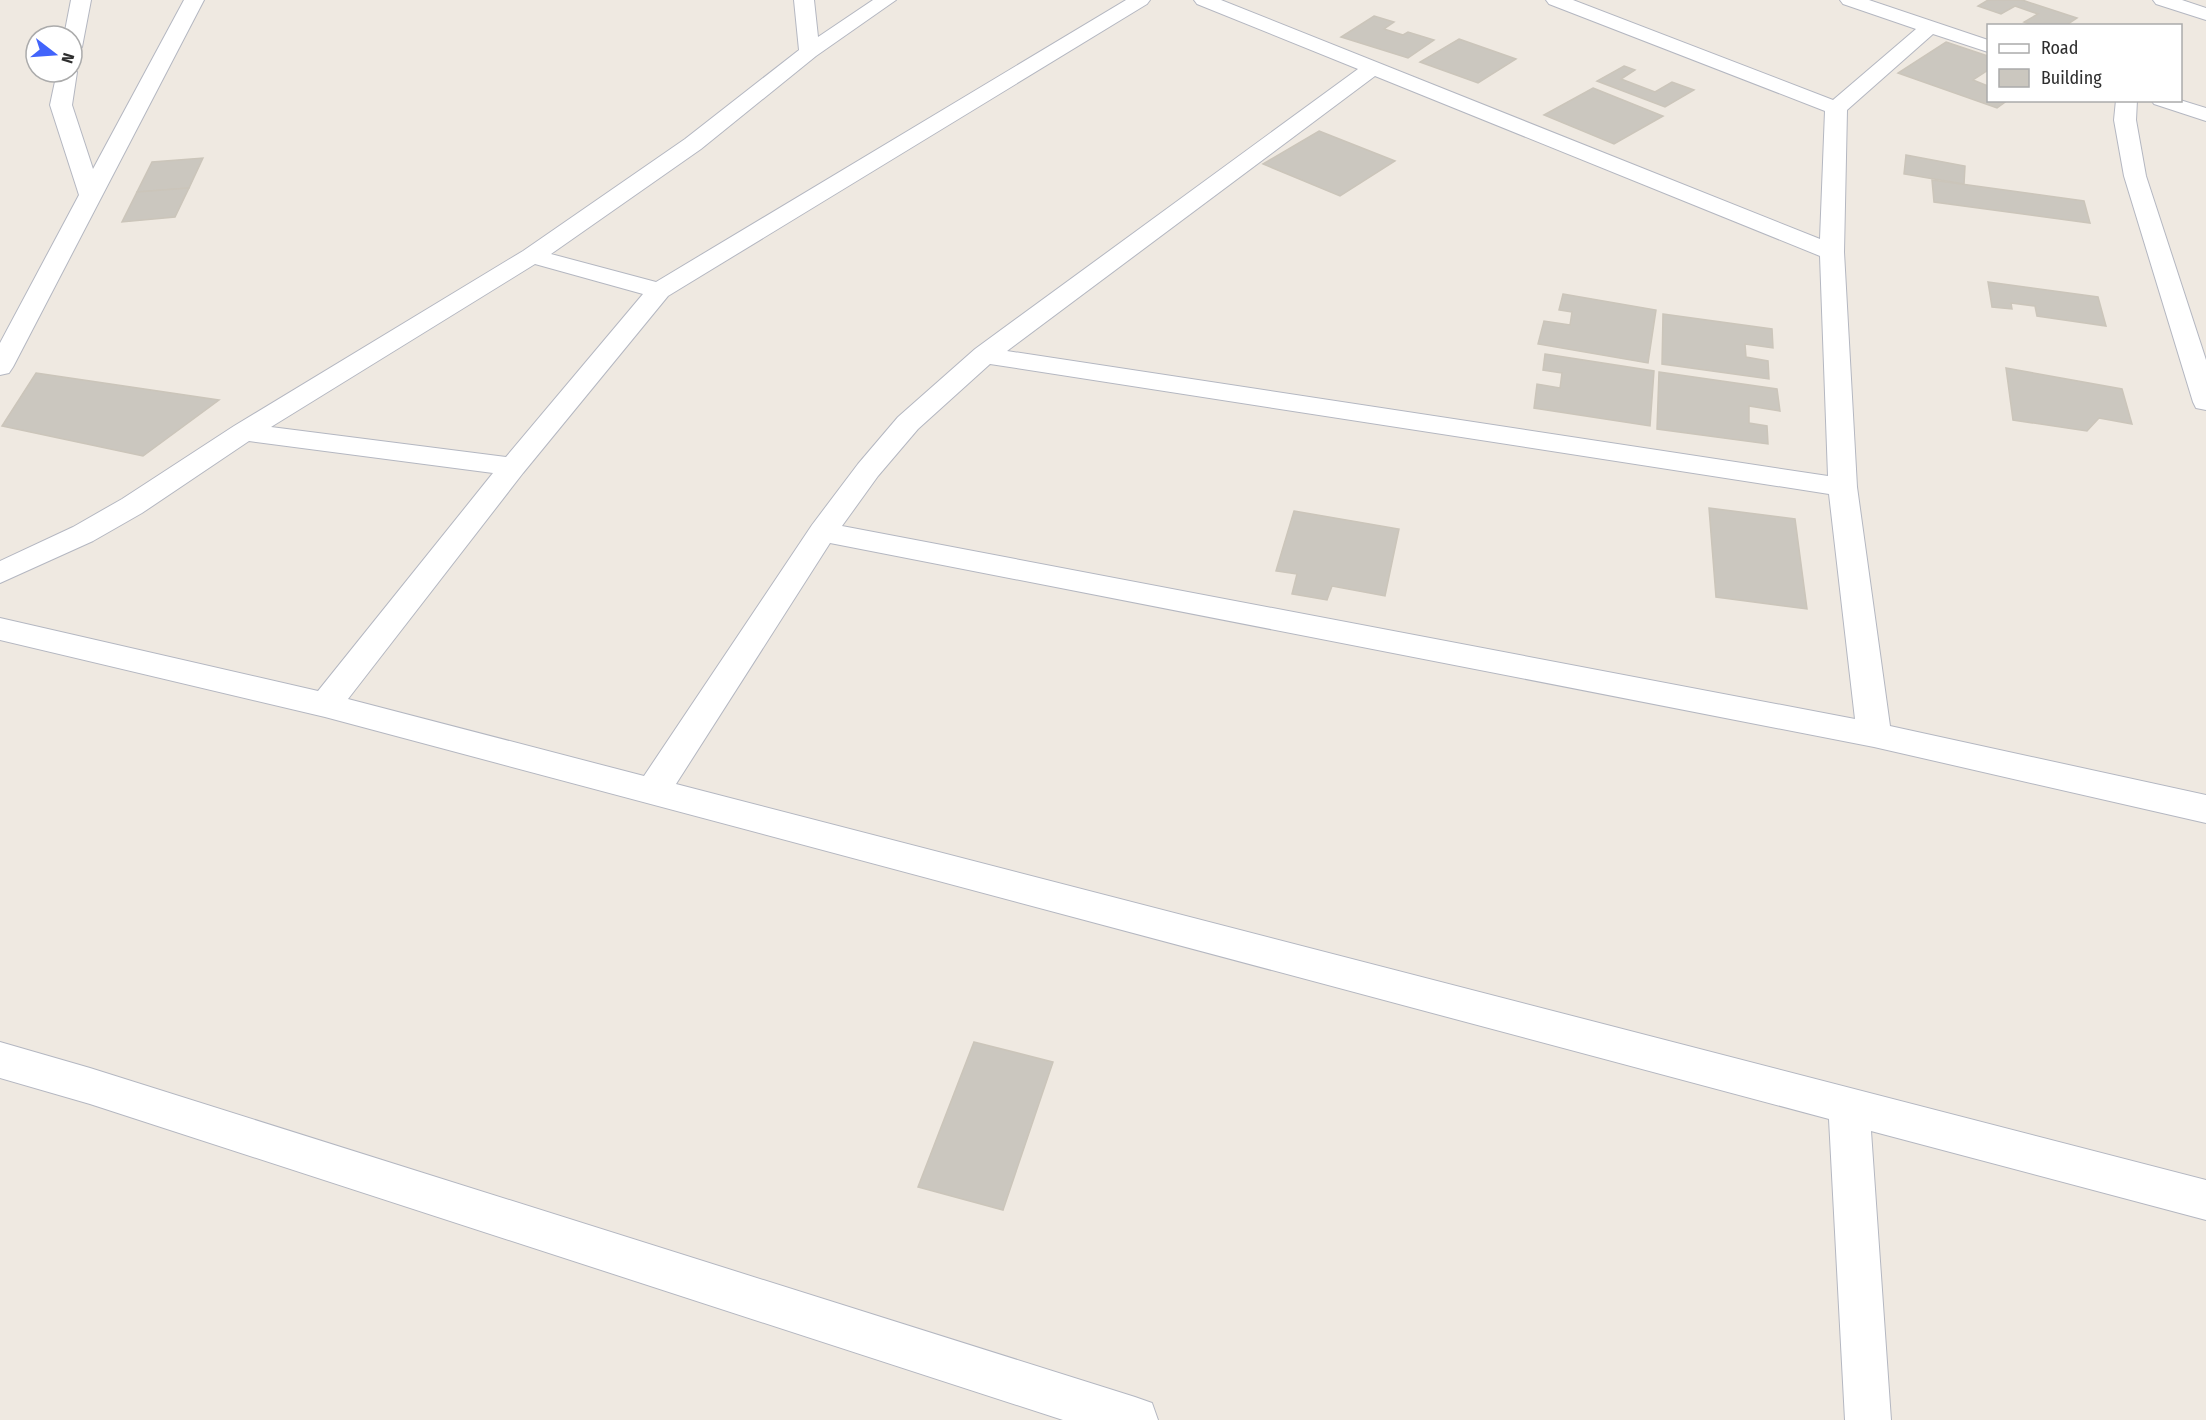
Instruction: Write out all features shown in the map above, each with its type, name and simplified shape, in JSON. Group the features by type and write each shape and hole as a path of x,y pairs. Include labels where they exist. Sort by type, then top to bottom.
{"street":[{"path":"76,24 81,0"},
{"path":"0,367 194,0"},
{"path":"804,0 809,52"},
{"path":"0,573 92,529 132,506 244,432 532,256 693,144 754,98 809,52 885,0"},
{"path":"325,705 513,467 659,291 1140,0"},
{"path":"1204,0 1832,252"},
{"path":"1556,0 1836,108"},
{"path":"1850,0 1987,45"},
{"path":"2163,0 2206,14"},
{"path":"1874,735 1843,487 1832,252 1836,108 1930,27"},
{"path":"652,792 822,532 868,470 908,423 984,355 1374,67"},
{"path":"65,84 61,105 91,196"},
{"path":"2127,102 2125,120 2135,176 2206,402"},
{"path":"2167,102 2206,115"},
{"path":"532,256 659,291"},
{"path":"984,355 1843,487"},
{"path":"244,432 513,467"},
{"path":"822,532 1874,735 2206,809"},
{"path":"0,630 325,705 2206,1200"},
{"path":"0,1060 90,1086 1135,1420"},
{"path":"1849,1106 1868,1420"}],"building":[{"path":"1988,0 2022,0 2077,18 2068,24 2030,24 2024,22 2038,14 2015,6 2001,14 1978,6"},
{"path":"1374,16 1394,22 1384,29 1403,35 1408,32 1434,40 1408,58 1341,37"},
{"path":"1459,39 1516,59 1478,83 1420,62"},
{"path":"1946,42 1987,56 1987,71 1973,80 1987,86 1987,102 2005,102 1997,108 1898,73"},
{"path":"1624,66 1635,70 1621,79 1655,92 1672,82 1694,90 1665,107 1597,81"},
{"path":"1593,88 1663,116 1614,144 1544,115"},
{"path":"1319,131 1395,161 1340,196 1263,164"},
{"path":"1906,155 1965,166 1964,184 1904,174"},
{"path":"203,158 189,188 137,192 152,162"},
{"path":"1932,180 2084,201 2090,223 1934,202"},
{"path":"189,188 175,217 122,222 137,192"},
{"path":"1988,282 2098,297 2106,326 2037,316 2035,306 2011,303 2012,309 1992,307"},
{"path":"1563,294 1656,310 1648,363 1538,344 1544,321 1570,325 1572,312 1559,310"},
{"path":"1663,314 1772,329 1773,348 1745,344 1746,357 1768,361 1769,379 1662,364"},
{"path":"1545,354 1654,371 1650,426 1534,408 1537,384 1560,388 1562,373 1543,370"},
{"path":"2006,368 2122,389 2132,424 2099,418 2087,431 2013,420"},
{"path":"1659,372 1777,389 1780,411 1749,406 1749,423 1767,426 1768,444 1657,429"},
{"path":"36,373 219,400 143,456 2,426"},
{"path":"1709,508 1795,519 1807,609 1716,597"},
{"path":"1294,511 1399,529 1385,596 1332,586 1327,600 1292,594 1297,574 1276,571"},
{"path":"974,1042 1053,1062 1003,1210 918,1187"}]}
